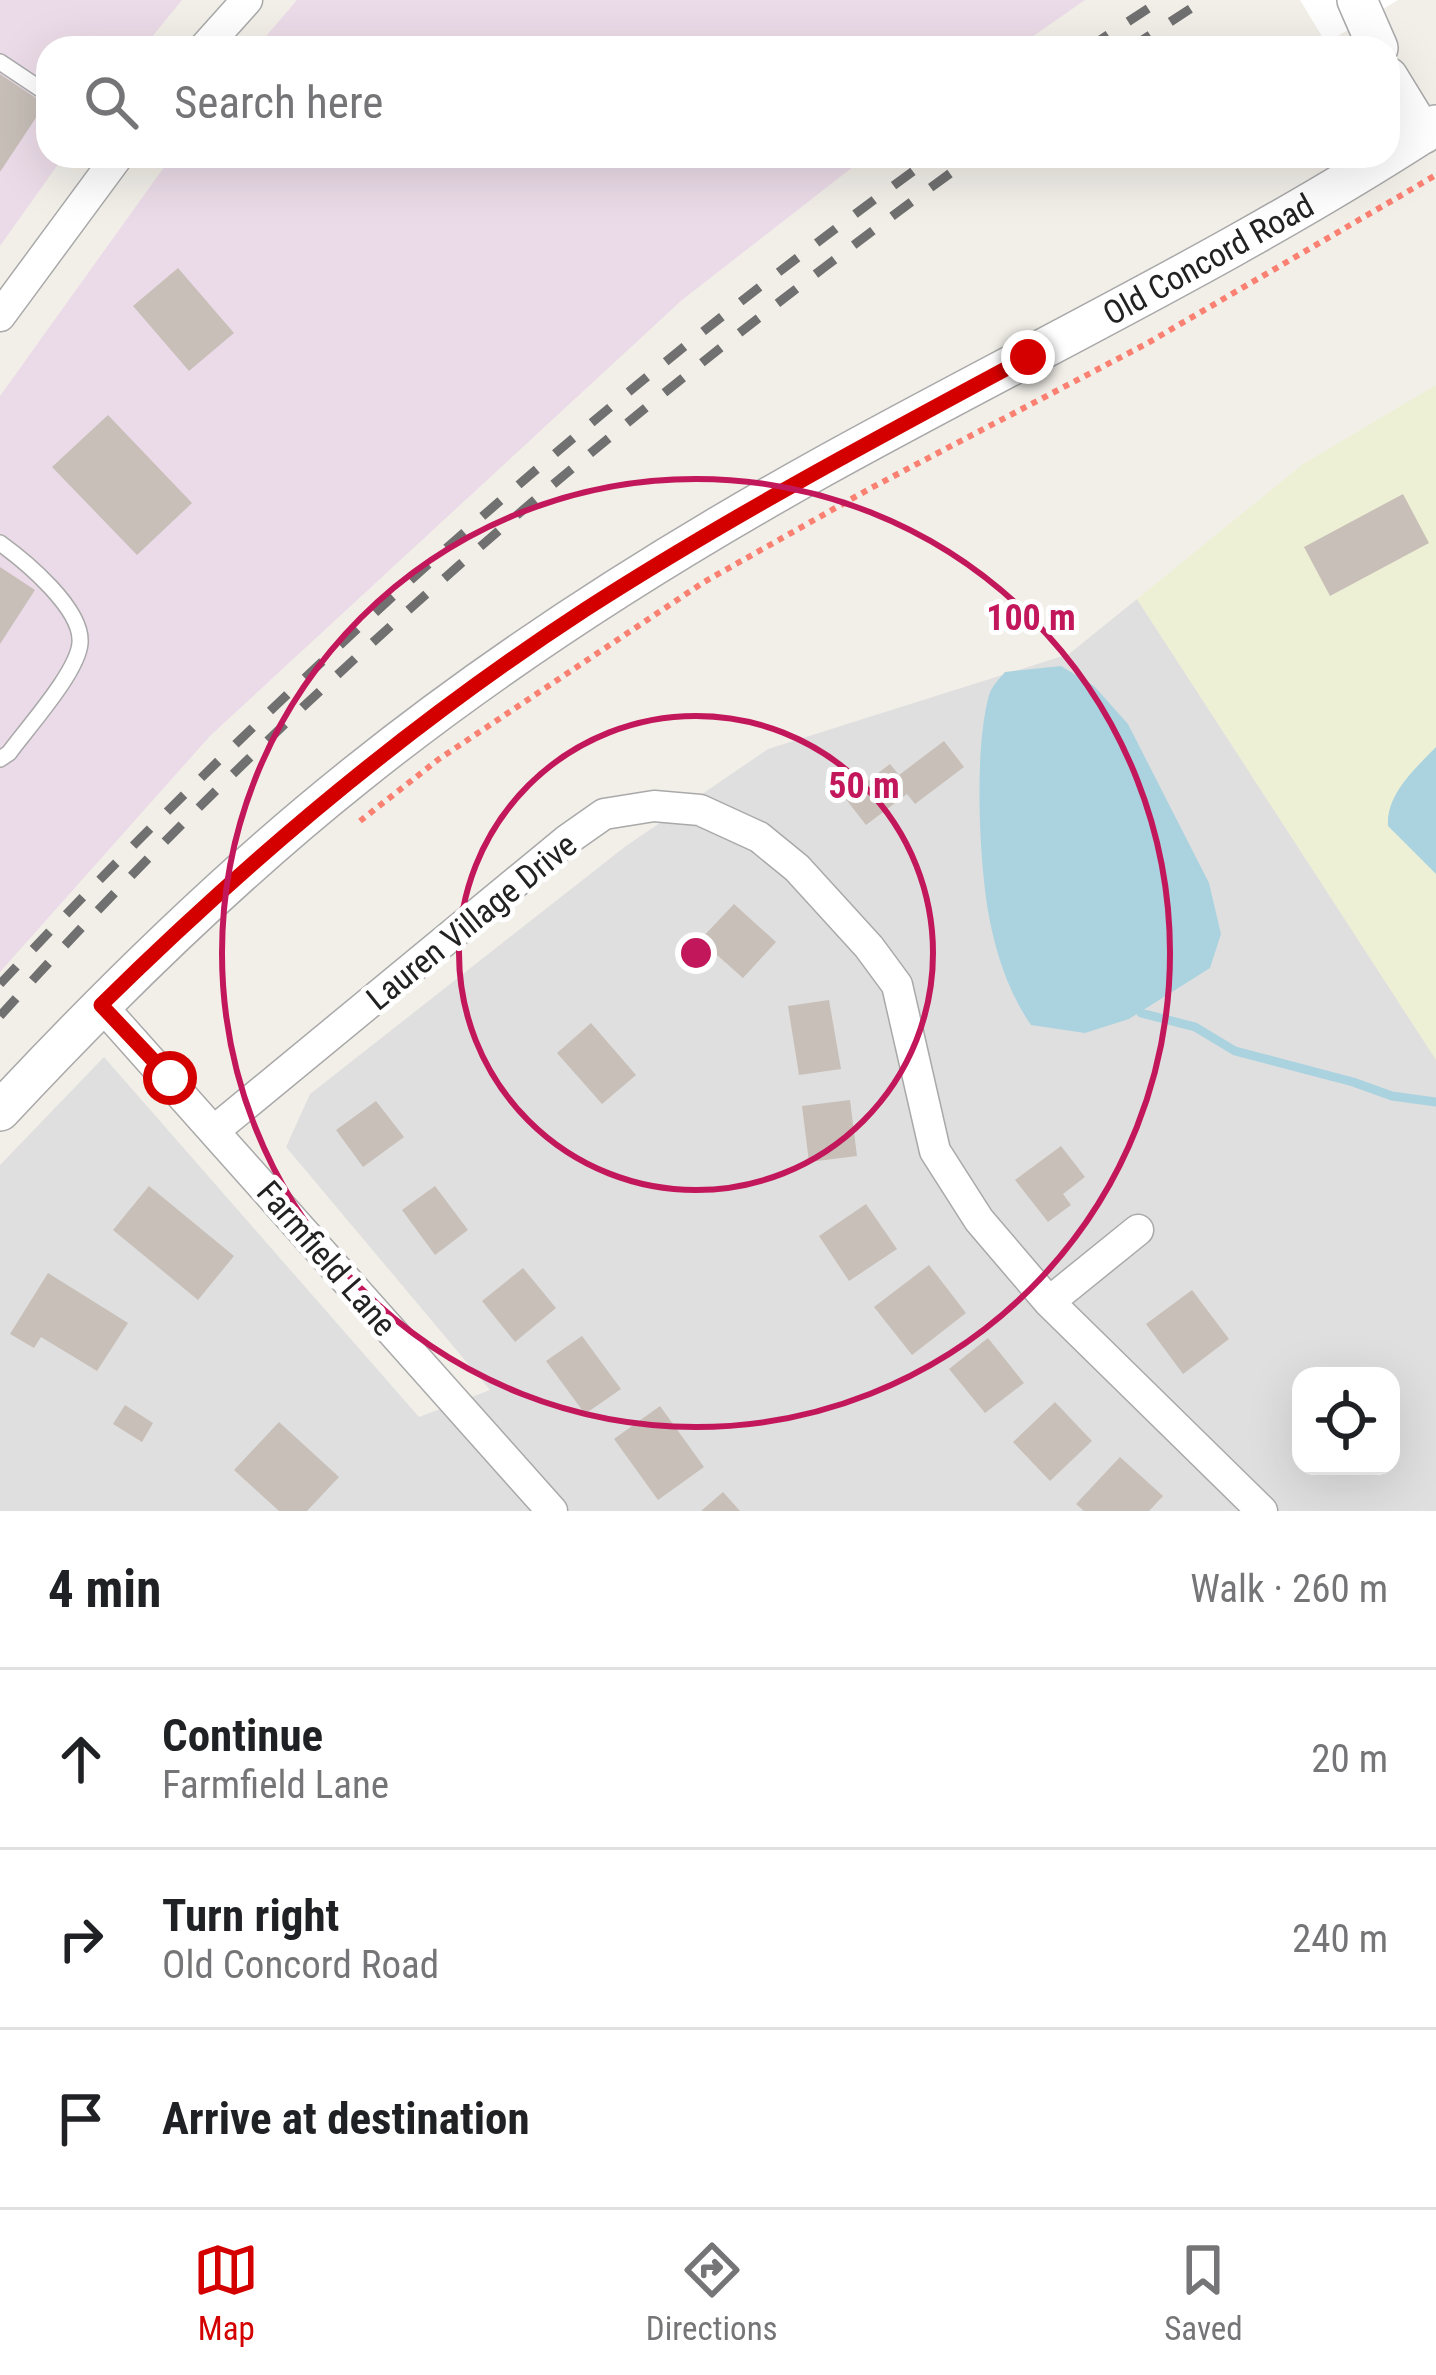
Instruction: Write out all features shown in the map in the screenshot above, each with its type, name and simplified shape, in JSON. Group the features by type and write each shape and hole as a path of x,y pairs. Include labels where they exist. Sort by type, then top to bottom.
{"street":[{"path":"214,36 247,0"},
{"path":"1400,93 1429,130"},
{"name":"Old Concord Road","path":"1400,148 1429,130"},
{"path":"0,316 109,168"},
{"name":"Old Concord Road","path":"0,1112 177,930 356,775 585,610 814,471 1297,213 1369,168"},
{"name":"Lauren Village Drive","path":"215,1130 604,814 654,806 700,810 759,837 797,868 869,947 897,985 935,1151 979,1220 1049,1302 1262,1511"},
{"name":"Farmfield Lane","path":"101,1005 552,1511"},
{"path":"1049,1302 1138,1230"}],"lane":[{"path":"0,62 36,86"},
{"path":"0,543 26,561 55,593 78,624 81,646 70,668 0,759"}],"path":[{"path":"359,822 517,705 704,582 871,488 1147,344 1436,175"}],"shaded area":[{"path":"0,0 182,0 153,36 36,36 36,168 55,168 0,246"},
{"path":"297,0 1085,0 1033,36 266,36"},
{"path":"163,168 852,168 682,300 210,736 0,972 0,396"},
{"path":"1137,599 1436,1059 1436,1511 0,1511 0,1165 104,1057 419,1417 490,1390 286,1147 310,1094 626,846 768,749 1069,654"}],"green space":[{"path":"1436,385 1436,1060 1137,599 1303,464"}],"water":[{"path":"1061,666 1094,686 1128,724 1209,883 1221,934 1210,968 1129,1019 1085,1033 1031,1025 1023,1012 994,941 982,861 980,773 990,692 1005,672"},
{"path":"1436,747 1436,874 1388,826 1397,793"}],"pier":[{"path":"1300,0 1398,0 1338,36 1322,36"}],"building":[{"path":"0,74 36,98 36,118 0,172"},
{"path":"178,268 234,333 189,371 133,306"},
{"path":"108,415 192,503 137,555 52,467"},
{"path":"1403,494 1429,543 1330,596 1304,547"},
{"path":"0,567 35,590 0,644"},
{"path":"944,741 964,767 915,804 907,794 866,825 845,798 890,764 899,775"},
{"path":"734,904 776,942 743,978 700,940"},
{"path":"829,1000 841,1069 799,1075 788,1006"},
{"path":"591,1023 636,1075 602,1104 557,1053"},
{"path":"850,1100 857,1156 809,1162 802,1106"},
{"path":"376,1101 404,1137 363,1167 336,1130"},
{"path":"1061,1146 1085,1177 1063,1194 1071,1205 1048,1222 1015,1180"},
{"path":"149,1186 234,1256 198,1300 113,1230"},
{"path":"435,1186 468,1230 435,1255 402,1210"},
{"path":"866,1204 897,1249 849,1281 819,1236"},
{"path":"929,1265 966,1313 912,1355 874,1307"},
{"path":"523,1268 556,1308 515,1342 482,1301"},
{"path":"48,1273 128,1323 97,1371 41,1337 34,1348 10,1334"},
{"path":"1192,1290 1229,1339 1183,1374 1146,1324"},
{"path":"582,1336 621,1389 585,1414 546,1361"},
{"path":"988,1338 1024,1383 985,1413 949,1369"},
{"path":"1055,1402 1092,1441 1050,1481 1013,1442"},
{"path":"125,1405 153,1423 142,1442 113,1424"},
{"path":"660,1406 704,1467 658,1500 614,1439"},
{"path":"279,1422 339,1477 307,1511 279,1511 234,1470"},
{"path":"1120,1457 1163,1496 1149,1511 1084,1511 1076,1504"},
{"path":"723,1492 740,1511 701,1511"}],"waterway":[{"path":"1138,1005 1141,1013 1195,1027 1235,1051 1392,1096 1436,1102"}],"railway":[{"path":"1106,36 1161,0"},
{"path":"1148,36 1204,0"},
{"path":"0,984 219,760 447,548 685,346 918,168"},
{"path":"0,1016 226,781 464,560 715,353 958,168"}],"route":[{"path":"170,1078 101,1005 177,930 356,775 585,610 814,471 1028,357"}]}
